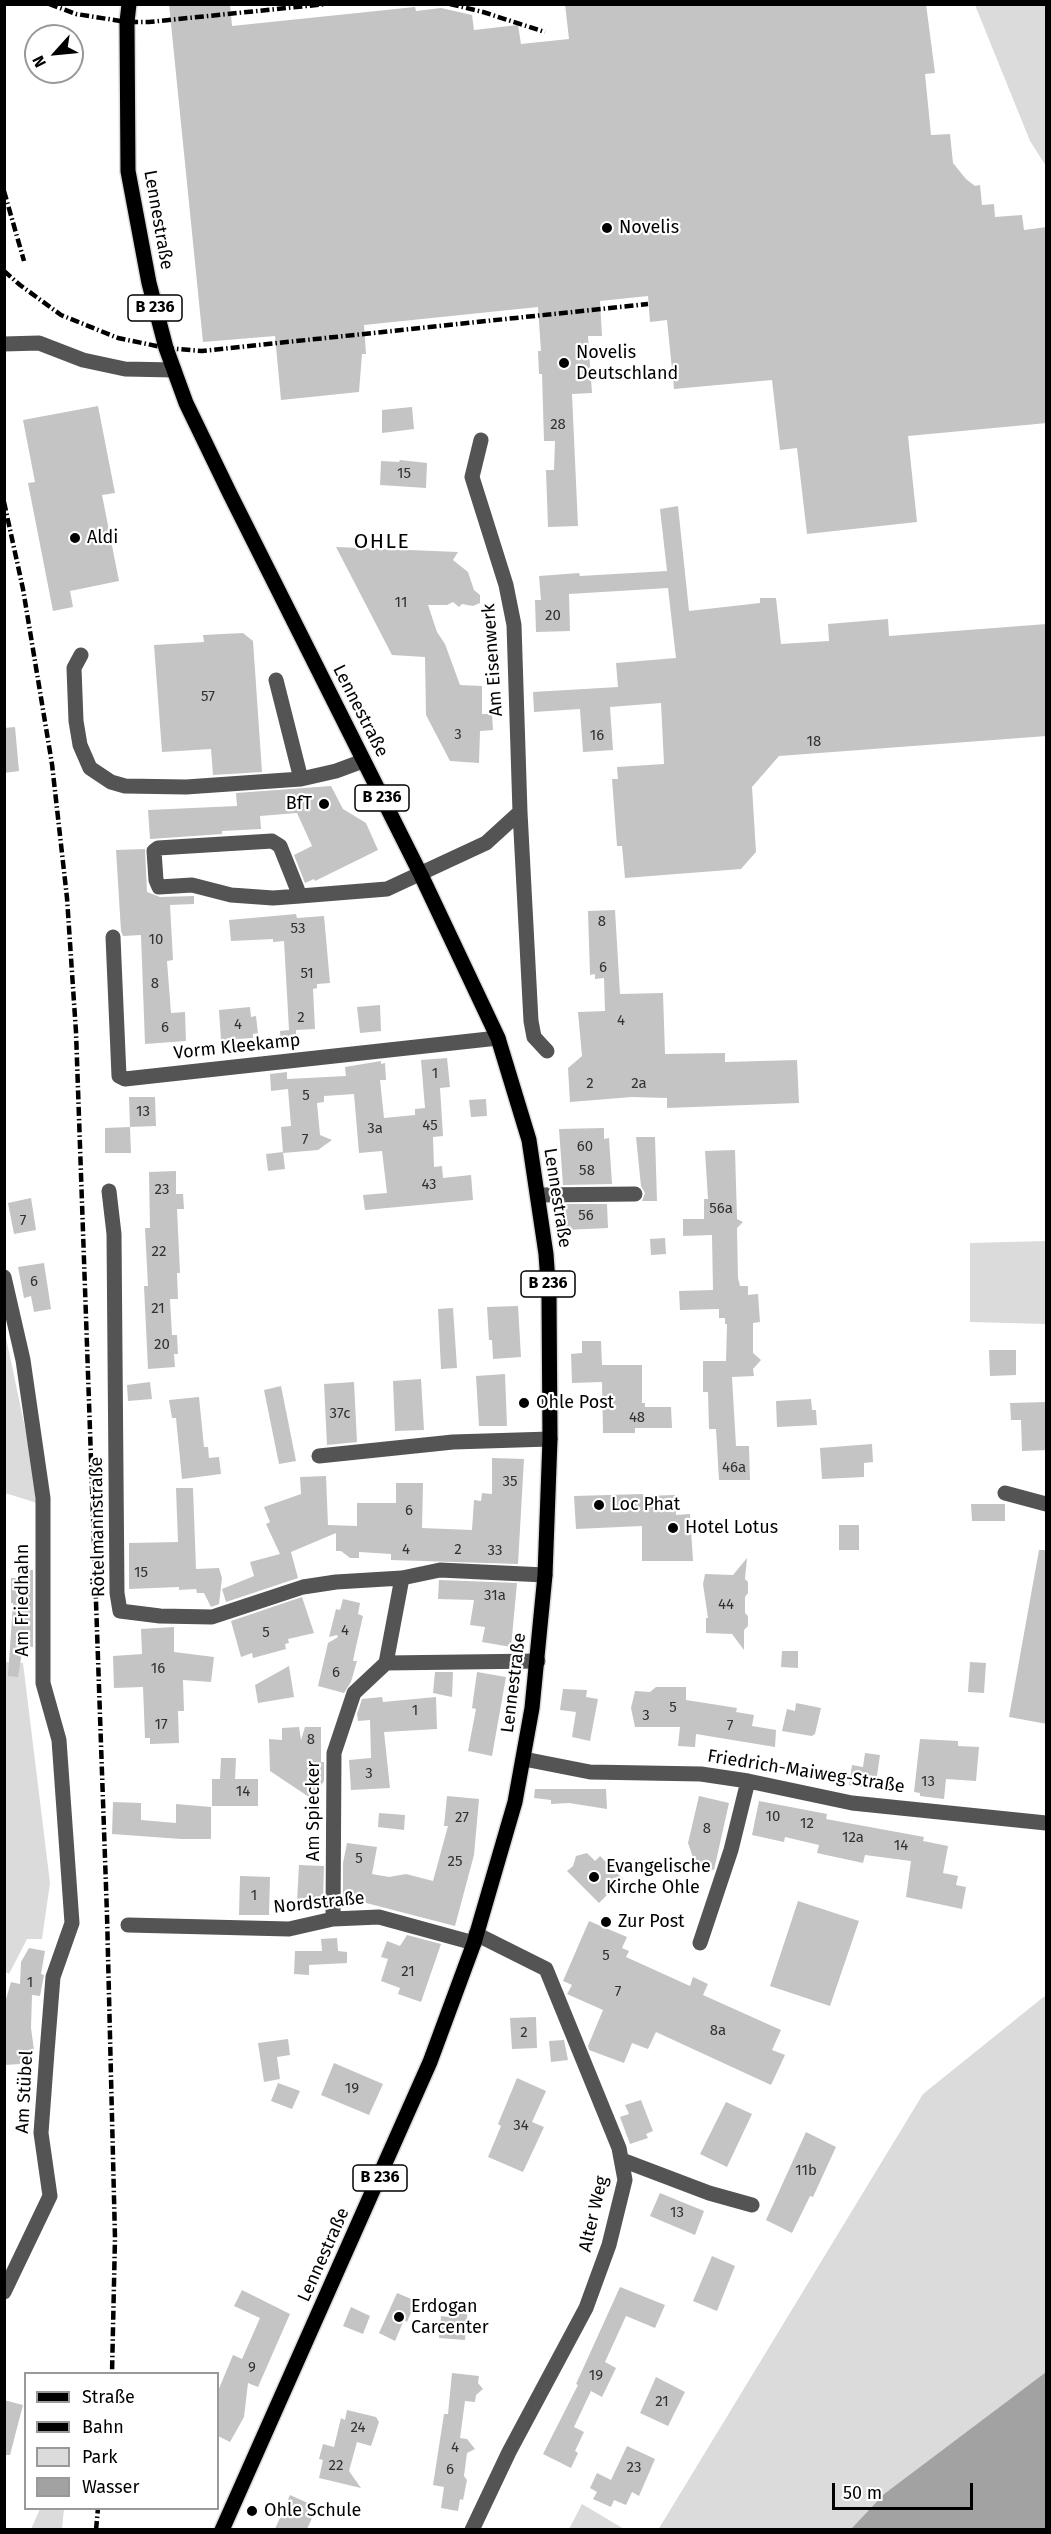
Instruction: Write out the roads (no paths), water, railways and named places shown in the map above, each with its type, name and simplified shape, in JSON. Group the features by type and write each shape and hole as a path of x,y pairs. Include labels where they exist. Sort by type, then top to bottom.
{"main road":[{"name":"Lennestraße","path":"129,4 127,22 128,171 149,283 174,370 225,484 420,874 498,1038 528,1140 538,1195 549,1297 550,1439 545,1575 538,1661 524,1760 515,1802 475,1939 430,2062 222,2529"}],"street":[{"path":"10,344 39,343 83,360 125,369 174,370"},
{"name":"Am Eisenwerk","path":"482,440 472,477 506,585 514,625 520,812 531,1021 534,1036 547,1051"},
{"path":"81,655 74,668 76,721 80,745 90,768 105,779 125,786 186,787 301,779 336,771 363,761"},
{"path":"276,680 301,779"},
{"path":"300,896 280,846 272,841 154,851 156,880 159,887 192,885 231,895 273,898 300,896 387,889 486,843 520,812"},
{"name":"Vorm Kleekamp","path":"113,937 119,1076 125,1079 498,1038"},
{"name":"Rötelmannstraße","path":"109,1191 114,1234 117,1593 120,1611 160,1616 212,1617 303,1587 402,1578 440,1570 545,1575"},
{"path":"538,1195 635,1194"},
{"name":"Am Friedhahn","path":"4,1278 22,1360 43,1498 43,1683 59,1740 72,1923"},
{"path":"319,1456 453,1442 550,1439"},
{"path":"1005,1493 1047,1504"},
{"path":"402,1578 386,1663 538,1661"},
{"name":"Am Spiecker","path":"333,1919 334,1753 354,1693 386,1663"},
{"name":"Friedrich-Maiweg-Straße","path":"524,1760 590,1772 701,1774 748,1781 852,1803 1047,1823"},
{"path":"700,1943 731,1850 748,1781"},
{"name":"Nordstraße","path":"128,1925 289,1929 333,1919 380,1917 475,1939"},
{"name":"Am Stübel","path":"4,2292 50,2196 41,2133 53,1977 72,1923"},
{"name":"Alter Weg","path":"472,2529 509,2452 586,2308 609,2245 625,2180 620,2148 546,1969 475,1939"},
{"path":"622,2160 709,2193 752,2205"}],"water":[{"path":"1046,2372 1046,2529 851,2529 884,2494"}],"railway":[{"path":"49,4 76,14 127,22 149,22 326,4"},
{"path":"450,4 545,32"},
{"path":"4,191 24,261"},
{"path":"4,271 61,315 118,338 166,348 202,351 648,304"},
{"path":"4,502 23,589 52,764 67,898 76,1032 107,1915 115,2238 112,2372"},
{"path":"96,2530 98,2510"}],"place":[{"name":"Novelis","path":"607,228"},
{"name":"Novelis Deutschland","path":"564,363"},
{"name":"Aldi","path":"75,538"},
{"name":"BfT","path":"324,804"},
{"name":"Ohle Post","path":"524,1403"},
{"name":"Loc Phat","path":"599,1505"},
{"name":"Hotel Lotus","path":"673,1528"},
{"name":"Evangelische Kirche Ohle","path":"594,1877"},
{"name":"Zur Post","path":"606,1922"},
{"name":"Erdogan Carcenter","path":"399,2317"},
{"name":"Ohle Schule","path":"252,2511"}],"district":[{"name":"OHLE","path":"382,542"}]}
